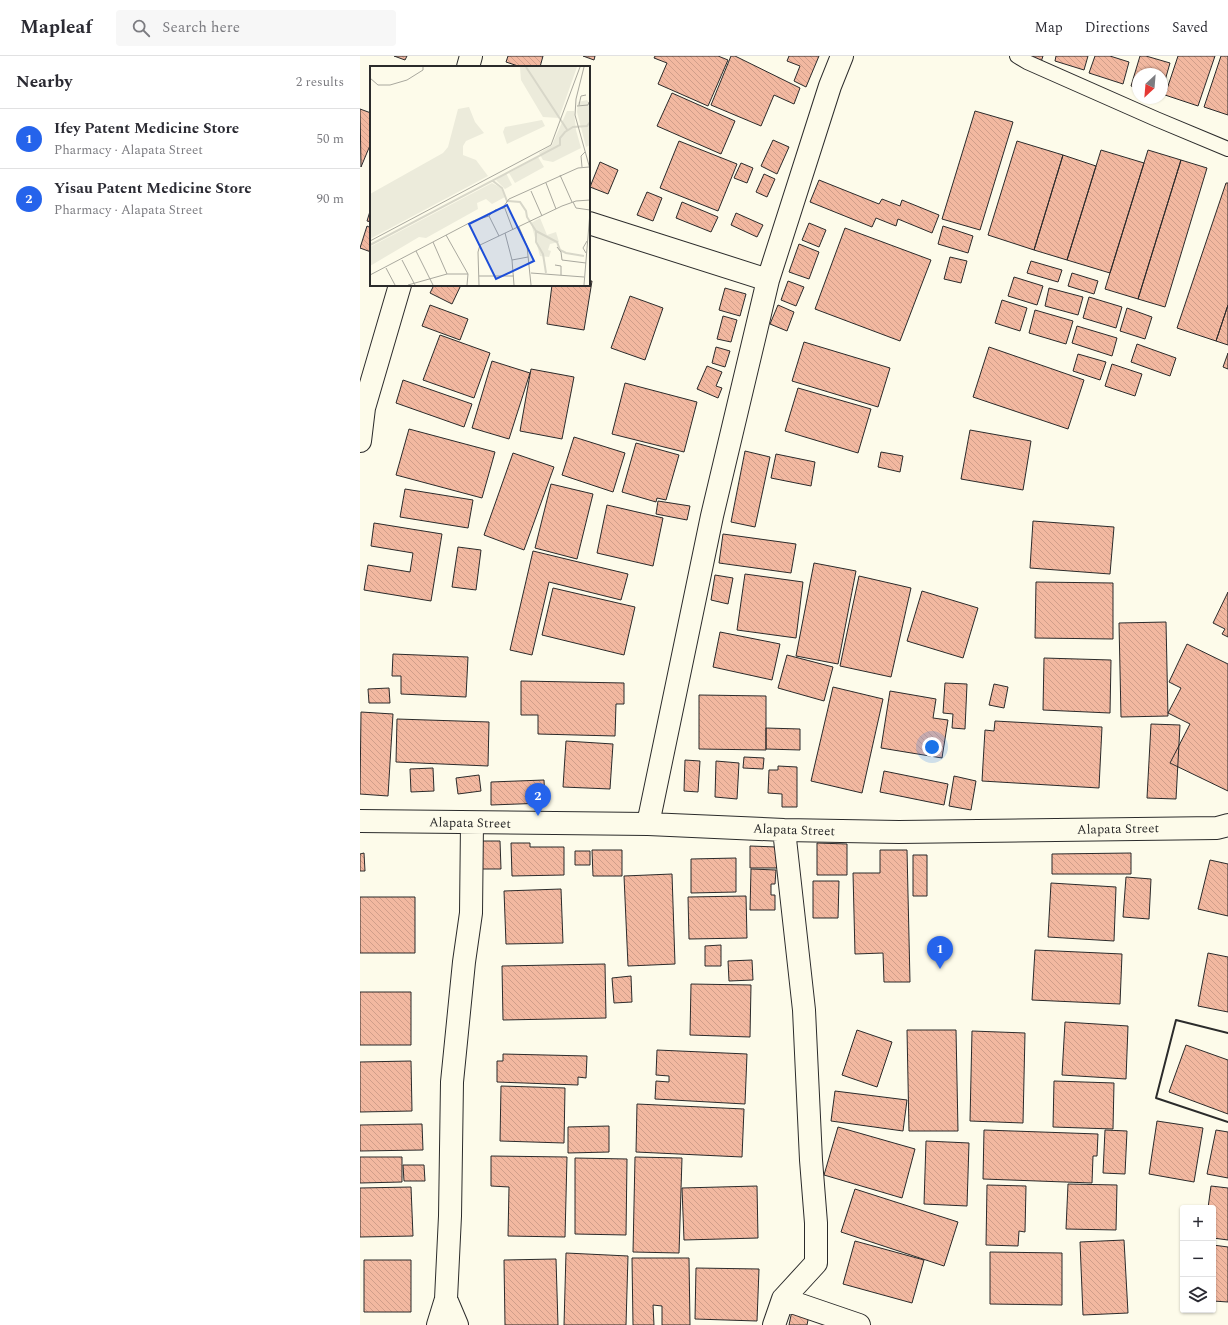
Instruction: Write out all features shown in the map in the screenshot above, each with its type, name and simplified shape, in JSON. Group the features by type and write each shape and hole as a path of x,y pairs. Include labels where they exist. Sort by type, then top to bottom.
{"street":[{"path":"468,66 471,56"},
{"path":"648,824 712,516 768,280 830,86 842,56"},
{"path":"590,223 768,280"},
{"path":"360,441 364,408 400,286"},
{"name":"Alapata Street","path":"360,821 648,824 784,830 906,832 1217,828 1228,825"},
{"path":"438,1325 446,1299 450,1216 452,1082 464,962 471,913 472,823"},
{"path":"774,1325 783,1299 816,1263 816,1223 811,1160 804,1010 784,830"},
{"path":"446,1299 457,1325"},
{"path":"783,1299 859,1325"}],"lane":[{"path":"1017,56 1027,62 1156,119 1228,149"}],"building":[{"path":"394,56 407,56 405,60"},
{"path":"508,56 543,56 540,66 518,66 506,62"},
{"path":"583,56 595,56 594,60"},
{"path":"655,56 718,56 728,60 708,106 658,84 667,63 654,58"},
{"path":"731,56 735,56 800,88 794,104 774,95 761,126 711,105"},
{"path":"789,56 819,56 806,87 794,81 800,66 787,61"},
{"path":"1025,56 1043,56 1041,62"},
{"path":"1056,56 1088,56 1084,70 1055,61"},
{"path":"1095,56 1110,56 1129,62 1123,84 1089,73"},
{"path":"1140,56 1146,56 1170,63 1168,70 1168,68 1136,68"},
{"path":"1178,56 1215,56 1198,106 1168,96 1168,86"},
{"path":"1221,56 1228,56 1228,115 1204,107"},
{"path":"672,93 735,121 721,154 657,126"},
{"path":"360,109 370,113 370,145 361,167"},
{"path":"975,111 1013,122 980,230 942,219"},
{"path":"773,140 789,147 777,174 761,166"},
{"path":"679,141 737,164 718,211 660,188"},
{"path":"1017,141 1063,155 1034,250 988,235"},
{"path":"1101,150 1144,163 1110,273 1067,260"},
{"path":"1148,150 1181,160 1138,299 1105,289"},
{"path":"1063,155 1096,166 1067,260 1034,250"},
{"path":"1181,160 1207,168 1165,307 1138,299"},
{"path":"600,162 618,170 608,194 590,187"},
{"path":"741,163 753,168 747,183 734,178"},
{"path":"764,174 775,179 767,197 756,192"},
{"path":"819,180 879,204 882,199 900,206 902,200 939,215 932,233 898,219 896,226 876,218 872,227 810,202"},
{"path":"1226,183 1228,183 1228,305 1216,341 1177,328"},
{"path":"647,192 662,198 653,221 637,215"},
{"path":"682,202 718,217 711,232 676,218"},
{"path":"370,211 370,222 367,221"},
{"path":"736,213 763,225 757,237 731,225"},
{"path":"809,223 826,230 819,247 802,240"},
{"path":"367,226 370,228 370,252 360,248"},
{"path":"943,226 973,236 968,253 938,244"},
{"path":"845,228 931,260 900,341 815,309"},
{"path":"799,244 819,252 809,279 789,272"},
{"path":"950,257 967,261 961,283 944,279"},
{"path":"1031,261 1062,270 1058,282 1027,273"},
{"path":"1072,273 1098,281 1094,294 1068,286"},
{"path":"1014,277 1043,286 1037,305 1008,296"},
{"path":"590,281 592,281 584,330 547,324 552,286 590,286"},
{"path":"788,281 804,287 796,306 781,300"},
{"path":"434,286 461,286 452,304 430,293"},
{"path":"725,288 746,294 740,316 719,310"},
{"path":"1049,288 1083,297 1078,315 1045,306"},
{"path":"630,296 663,308 645,360 611,348"},
{"path":"1089,297 1122,307 1116,328 1083,318"},
{"path":"1002,300 1027,308 1020,331 995,323"},
{"path":"430,305 468,319 460,340 422,326"},
{"path":"778,305 794,312 787,331 770,324"},
{"path":"1228,305 1228,345 1216,341"},
{"path":"1127,308 1152,317 1145,339 1120,331"},
{"path":"1035,310 1073,321 1066,344 1029,333"},
{"path":"723,316 737,320 731,342 717,339"},
{"path":"1077,326 1117,338 1112,356 1072,343"},
{"path":"440,335 490,353 474,398 423,380"},
{"path":"804,342 890,368 878,407 792,381"},
{"path":"1137,344 1176,358 1170,376 1131,362"},
{"path":"716,347 730,351 725,367 712,363"},
{"path":"989,347 1084,380 1068,429 973,397"},
{"path":"1228,353 1228,369 1223,367"},
{"path":"1078,354 1106,362 1100,380 1073,371"},
{"path":"492,361 530,373 509,439 472,428"},
{"path":"1112,364 1142,374 1135,396 1105,386"},
{"path":"707,366 722,372 716,386 722,388 718,398 697,389"},
{"path":"531,369 574,377 562,439 520,431"},
{"path":"403,380 472,404 464,427 396,403"},
{"path":"625,383 697,402 684,452 612,434"},
{"path":"798,388 871,409 858,453 785,431"},
{"path":"409,429 495,452 482,498 396,475"},
{"path":"970,430 1031,441 1023,490 961,479"},
{"path":"574,437 625,453 613,492 562,475"},
{"path":"636,443 679,455 666,500 657,498 656,502 622,492"},
{"path":"745,451 770,457 755,527 731,522"},
{"path":"881,452 903,456 900,472 878,467"},
{"path":"513,453 554,467 524,550 484,535"},
{"path":"776,454 815,462 811,486 771,478"},
{"path":"551,484 593,494 577,559 535,548"},
{"path":"405,489 473,500 468,528 400,517"},
{"path":"658,501 690,506 687,520 656,514"},
{"path":"607,505 663,518 653,566 597,553"},
{"path":"1033,521 1114,527 1110,574 1030,568"},
{"path":"374,523 442,534 431,601 364,590 368,565 410,572 413,553 371,546"},
{"path":"723,534 796,544 791,573 719,563"},
{"path":"458,547 481,550 476,590 452,587"},
{"path":"533,551 628,574 621,600 549,582 532,655 510,650"},
{"path":"814,563 856,571 838,664 796,656"},
{"path":"745,574 803,582 796,638 737,630"},
{"path":"715,575 733,578 728,604 711,600"},
{"path":"859,576 911,588 891,677 840,666"},
{"path":"1036,582 1113,583 1113,639 1035,638"},
{"path":"553,588 635,607 624,655 542,635"},
{"path":"922,591 978,608 963,658 907,641"},
{"path":"1228,592 1228,637 1222,634 1225,629 1213,623"},
{"path":"1166,622 1168,716 1121,717 1119,623"},
{"path":"720,632 780,644 772,680 713,667"},
{"path":"1187,644 1228,664 1228,791 1170,763 1190,724 1168,713 1181,688 1169,682"},
{"path":"393,654 468,657 466,697 401,694 401,676 392,676"},
{"path":"787,655 833,667 824,701 778,688"},
{"path":"1044,658 1111,660 1110,713 1043,710"},
{"path":"521,681 624,683 624,704 616,704 615,736 538,734 538,715 521,715"},
{"path":"945,683 967,684 965,729 952,728 953,714 943,713"},
{"path":"994,684 1008,687 1004,708 989,705"},
{"path":"833,687 883,699 862,793 811,781"},
{"path":"389,688 390,703 369,703 368,689"},
{"path":"890,691 936,699 933,718 948,720 942,758 881,748"},
{"path":"699,695 766,696 766,750 699,749"},
{"path":"361,712 393,714 388,796 360,794"},
{"path":"397,719 489,722 488,766 396,762"},
{"path":"995,721 1102,727 1099,788 982,781 985,730 994,731"},
{"path":"1151,724 1180,725 1176,799 1147,798"},
{"path":"766,728 800,729 800,750 766,749"},
{"path":"566,741 613,744 610,789 563,787"},
{"path":"744,757 764,758 763,769 743,768"},
{"path":"685,760 700,761 698,792 684,791"},
{"path":"716,761 739,763 737,799 715,797"},
{"path":"778,766 797,767 797,807 782,807 782,794 768,793 769,770 778,770"},
{"path":"433,768 434,791 411,792 410,769"},
{"path":"884,771 948,784 944,805 880,792"},
{"path":"479,775 481,791 458,794 456,778"},
{"path":"954,776 976,781 971,810 949,806"},
{"path":"544,780 545,803 491,805 491,782"},
{"path":"481,841 500,841 501,869 481,869"},
{"path":"511,843 530,843 530,847 564,847 564,875 512,876"},
{"path":"817,843 847,844 847,875 817,875"},
{"path":"750,846 777,847 777,868 750,868"},
{"path":"592,850 622,850 622,876 593,876"},
{"path":"880,850 907,850 910,982 884,982 883,953 855,954 853,873 880,873"},
{"path":"575,851 590,851 590,865 575,865"},
{"path":"364,853 365,871 360,871 360,854"},
{"path":"1131,853 1131,874 1052,874 1052,854"},
{"path":"913,855 927,855 927,896 913,896"},
{"path":"736,858 736,892 691,893 691,859"},
{"path":"1210,860 1228,864 1228,916 1198,909"},
{"path":"751,869 776,870 775,884 771,884 771,895 775,895 775,910 750,910"},
{"path":"672,874 675,964 628,966 624,876"},
{"path":"1126,877 1151,879 1149,919 1123,917"},
{"path":"813,881 839,881 838,918 813,918"},
{"path":"1051,883 1116,887 1114,941 1048,937"},
{"path":"561,889 563,943 506,944 504,891"},
{"path":"746,896 747,938 689,939 688,897"},
{"path":"360,897 415,897 415,953 360,953"},
{"path":"721,945 721,966 705,966 705,946"},
{"path":"1035,950 1122,954 1120,1004 1032,1000"},
{"path":"1208,953 1228,957 1228,1012 1198,1006"},
{"path":"752,960 753,980 729,981 728,961"},
{"path":"605,964 606,1018 503,1020 502,966"},
{"path":"631,976 632,1002 614,1003 612,978"},
{"path":"691,984 751,985 750,1037 690,1035"},
{"path":"360,992 411,992 411,1045 360,1045"},
{"path":"1065,1022 1128,1026 1126,1079 1062,1075"},
{"path":"857,1030 892,1042 877,1087 842,1075"},
{"path":"907,1030 956,1030 958,1131 909,1131"},
{"path":"972,1031 1025,1033 1023,1123 970,1121"},
{"path":"1186,1045 1228,1060 1228,1114 1169,1092"},
{"path":"657,1050 747,1054 745,1104 655,1099 656,1081 669,1082 669,1076 656,1075"},
{"path":"503,1054 587,1056 586,1078 578,1077 578,1085 497,1082 497,1061 503,1061"},
{"path":"411,1061 412,1111 360,1112 360,1062"},
{"path":"1054,1081 1114,1083 1113,1129 1053,1127"},
{"path":"501,1086 565,1088 564,1143 500,1141"},
{"path":"835,1091 907,1100 903,1131 831,1121"},
{"path":"637,1104 744,1109 742,1157 636,1152"},
{"path":"1157,1121 1203,1128 1194,1182 1149,1174"},
{"path":"422,1124 423,1150 360,1151 360,1125"},
{"path":"609,1126 609,1152 568,1153 568,1127"},
{"path":"838,1127 915,1149 902,1198 824,1175"},
{"path":"984,1130 1098,1134 1097,1156 1093,1156 1092,1183 983,1179"},
{"path":"1105,1130 1127,1131 1125,1174 1103,1173"},
{"path":"1216,1130 1228,1132 1228,1178 1207,1174"},
{"path":"926,1141 969,1143 967,1206 924,1204"},
{"path":"491,1156 567,1157 565,1237 508,1236 509,1187 491,1186"},
{"path":"360,1157 402,1157 402,1182 360,1183"},
{"path":"635,1157 682,1158 679,1253 633,1252"},
{"path":"575,1158 627,1159 626,1235 575,1234"},
{"path":"403,1165 424,1165 425,1181 404,1181"},
{"path":"1068,1184 1117,1185 1116,1230 1066,1229"},
{"path":"987,1185 1026,1186 1025,1232 1019,1231 1018,1246 986,1245"},
{"path":"757,1186 758,1238 684,1240 682,1188"},
{"path":"1211,1186 1228,1188 1228,1240 1216,1238 1216,1205 1208,1205"},
{"path":"411,1187 413,1236 360,1237 360,1188"},
{"path":"855,1189 958,1222 944,1266 841,1232"},
{"path":"1124,1240 1128,1313 1083,1315 1080,1242"},
{"path":"855,1241 924,1260 912,1303 843,1284"},
{"path":"1216,1245 1228,1247 1228,1302 1216,1301"},
{"path":"990,1252 1062,1253 1062,1305 990,1304"},
{"path":"566,1253 628,1256 626,1325 564,1325"},
{"path":"632,1258 689,1258 690,1325 662,1325 662,1306 653,1305 654,1325 633,1325"},
{"path":"556,1259 558,1325 505,1325 504,1260"},
{"path":"364,1260 411,1260 411,1312 364,1312"},
{"path":"696,1268 759,1269 757,1321 695,1319"},
{"path":"793,1306 810,1310 807,1325 789,1325"}],"wall":[{"path":"1228,1033 1176,1020 1156,1098 1228,1122"}],"place":[{"name":"Yisau Patent Medicine Store","path":"538,816"},
{"name":"Ifey Patent Medicine Store","path":"940,969"}]}
